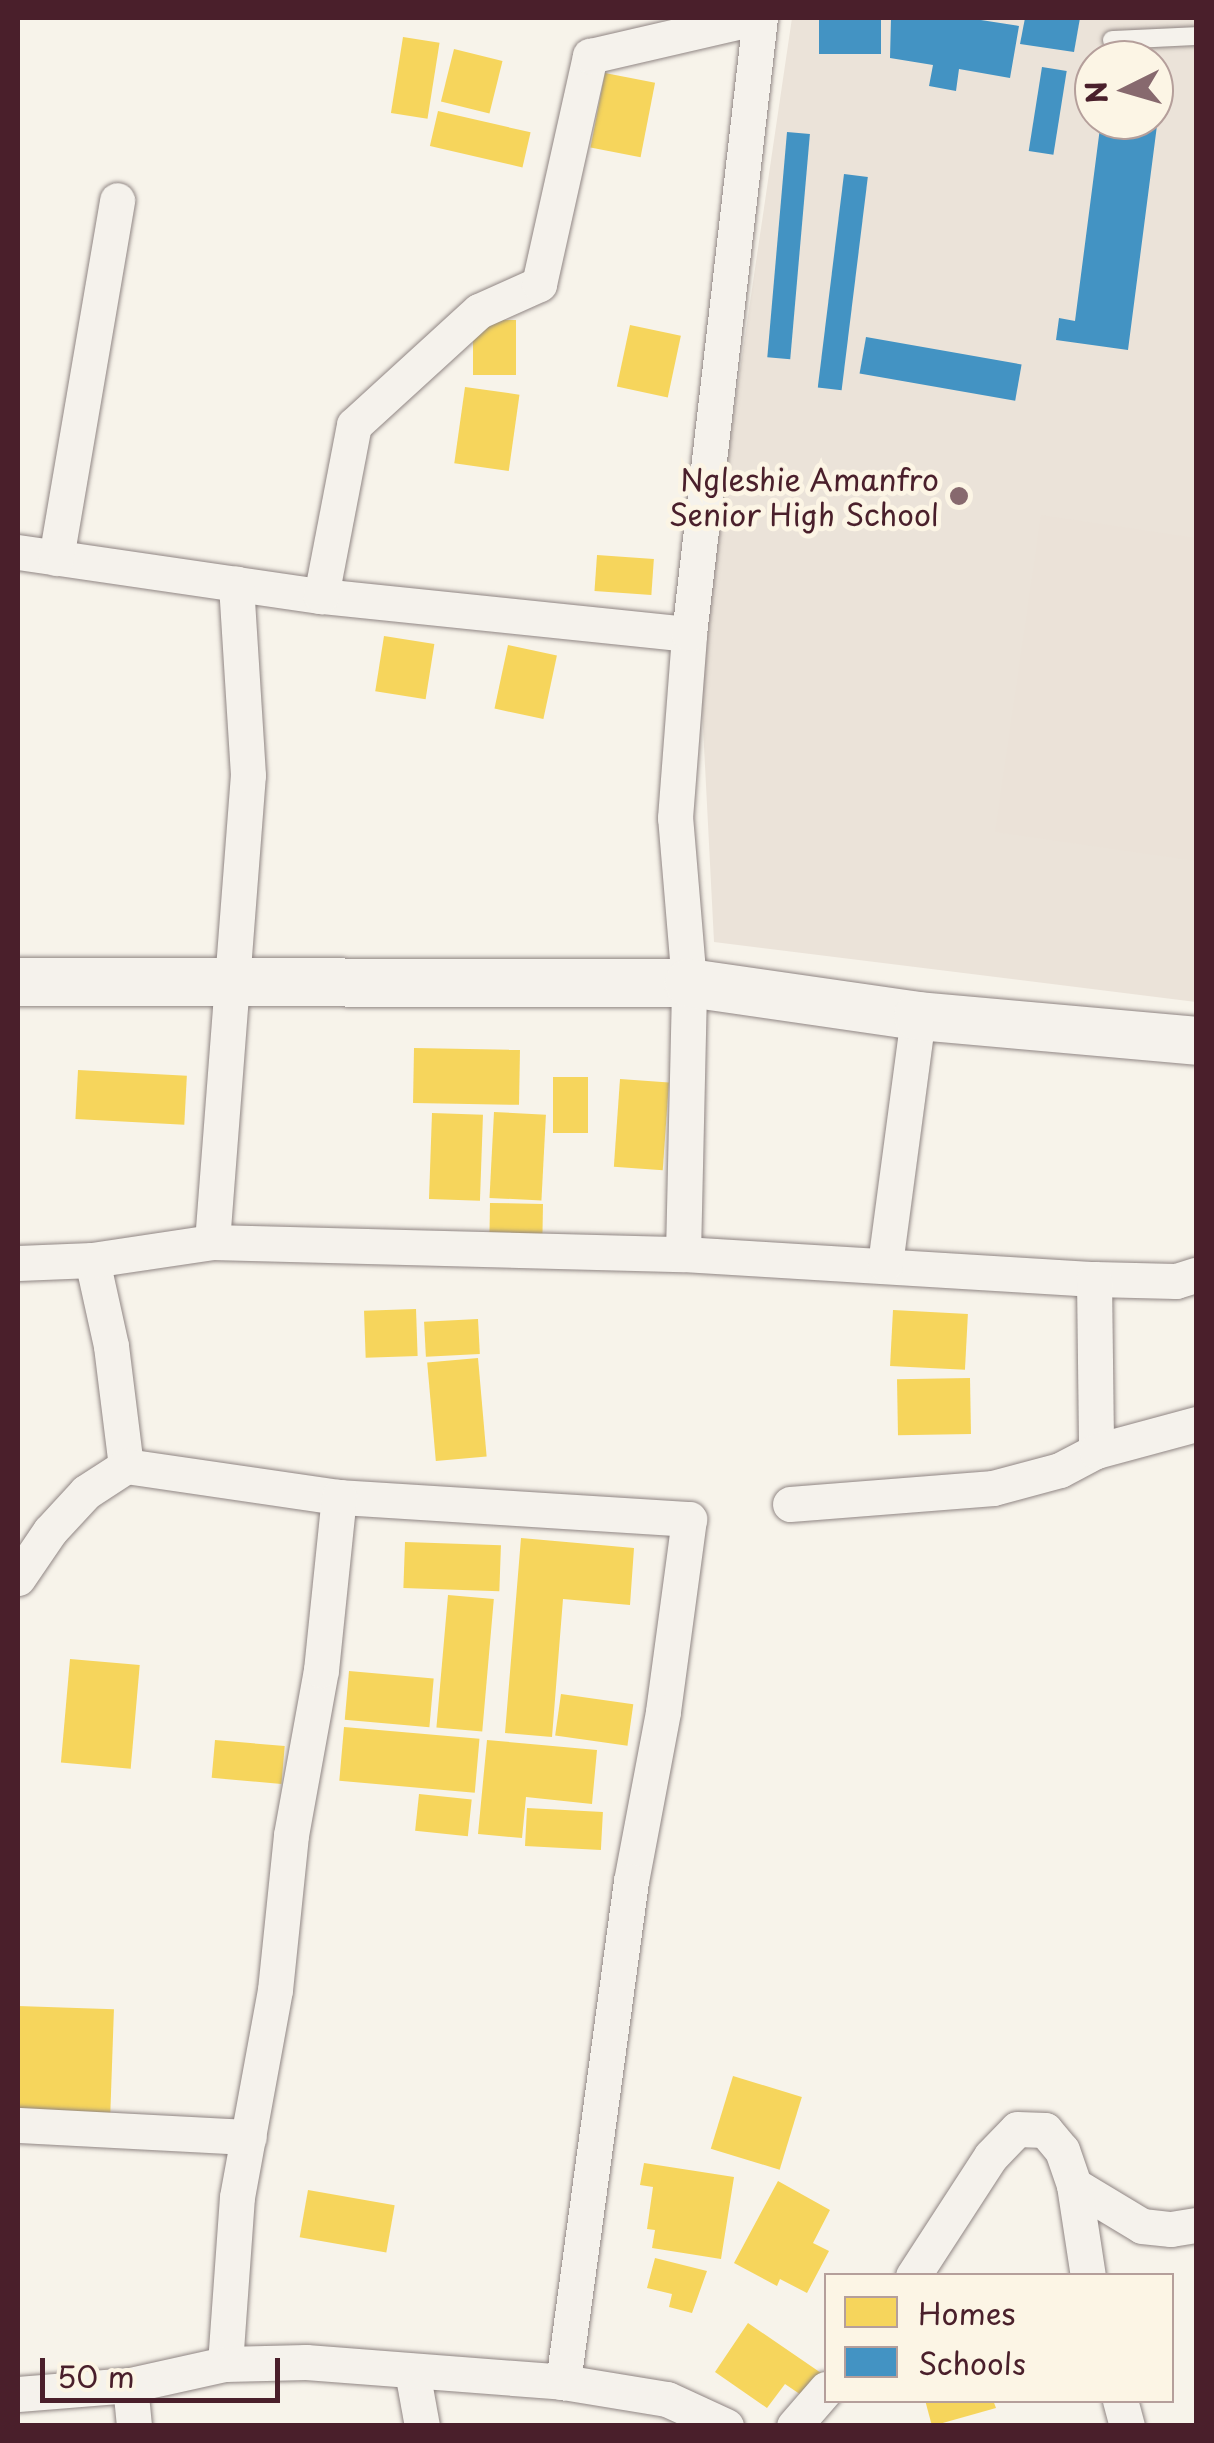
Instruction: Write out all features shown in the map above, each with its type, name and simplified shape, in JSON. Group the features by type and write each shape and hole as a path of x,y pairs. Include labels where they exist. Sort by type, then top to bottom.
{"street":[{"path":"321,596 354,426 479,310 539,284 590,56 757,18 689,634 675,818 689,982 683,1254"},
{"path":"56,558 117,200"},
{"path":"18,552 321,596 689,634"},
{"path":"212,1242 248,775 236,582"},
{"path":"18,982 689,982 918,1016 1196,1041"},
{"path":"885,1264 918,1016"},
{"path":"18,1263 92,1260 212,1242 683,1254 1094,1279 1176,1280 1196,1274"},
{"path":"92,1260 111,1346 126,1466"},
{"path":"1094,1279 1096,1451"},
{"path":"790,1504 993,1488 1060,1470 1096,1451 1196,1424"},
{"path":"18,1578 50,1530 86,1492 126,1466 339,1497 688,1519 663,1712 631,1881 562,2382"},
{"path":"225,2364 232,2248 275,1990 291,1834 321,1670 339,1497"},
{"path":"18,2125 249,2137"},
{"path":"915,2273 991,2156 1017,2130 1044,2130 1062,2150 1074,2186 1088,2273"},
{"path":"1074,2186 1142,2226 1171,2229 1196,2225"},
{"path":"18,2394 130,2385 225,2364 306,2362 562,2382 667,2399 726,2426"},
{"path":"412,2371 422,2426"},
{"path":"130,2385 134,2426"},
{"path":"794,2426 824,2391"}],"lane":[{"path":"1112,40 1196,36"}],"shaded area":[{"name":"Ngleshie Amanfro Senior High School","path":"792,18 1196,18 1196,1002 714,942 699,648"},
{"path":"1041,515 1196,538 1196,861 995,832"}],"building: Homes":[{"path":"403,37 440,43 427,119 391,113"},
{"path":"454,49 503,61 489,113 441,101"},
{"path":"605,73 655,83 641,157 590,148"},
{"path":"438,111 531,132 522,167 430,146"},
{"path":"473,320 516,320 516,375 473,375"},
{"path":"630,325 681,336 668,397 617,387"},
{"path":"465,387 519,395 509,471 454,463"},
{"path":"597,555 654,559 651,595 594,591"},
{"path":"384,636 434,644 426,699 375,691"},
{"path":"508,645 557,655 543,719 494,709"},
{"path":"414,1048 520,1050 519,1105 413,1103"},
{"path":"78,1070 187,1076 184,1125 75,1119"},
{"path":"553,1077 588,1077 588,1133 553,1133"},
{"path":"620,1079 669,1082 663,1170 614,1167"},
{"path":"494,1112 546,1115 541,1201 489,1198"},
{"path":"432,1113 483,1115 480,1201 429,1199"},
{"path":"490,1203 543,1204 542,1237 489,1236"},
{"path":"416,1309 418,1356 366,1358 364,1311"},
{"path":"893,1310 968,1314 965,1370 890,1366"},
{"path":"478,1319 480,1354 426,1357 424,1322"},
{"path":"478,1358 487,1457 436,1461 427,1362"},
{"path":"970,1378 971,1434 898,1435 897,1379"},
{"path":"521,1538 634,1548 630,1605 563,1599 552,1737 505,1733"},
{"path":"405,1542 501,1545 499,1591 403,1588"},
{"path":"448,1595 494,1599 482,1732 436,1727"},
{"path":"70,1659 140,1665 131,1769 61,1763"},
{"path":"349,1671 434,1678 429,1727 345,1720"},
{"path":"561,1694 633,1704 627,1746 555,1736"},
{"path":"344,1727 479,1739 475,1793 339,1781"},
{"path":"215,1740 285,1746 281,1784 212,1778"},
{"path":"487,1740 597,1750 592,1804 526,1797 522,1838 478,1834"},
{"path":"419,1794 472,1800 468,1836 415,1831"},
{"path":"527,1808 603,1812 601,1850 525,1846"},
{"path":"18,2006 114,2009 110,2117 18,2114"},
{"path":"733,2076 802,2097 780,2170 711,2149"},
{"path":"644,2163 734,2177 721,2259 652,2248 655,2230 647,2229 653,2187 640,2185"},
{"path":"778,2181 830,2210 813,2243 829,2251 807,2293 780,2279 777,2286 734,2263"},
{"path":"308,2190 395,2205 386,2253 300,2237"},
{"path":"655,2258 707,2271 692,2313 669,2307 672,2294 647,2288"},
{"path":"748,2323 824,2375 807,2399 785,2384 767,2408 715,2372"},
{"path":"926,2403 994,2403 996,2408 932,2426"}],"building: Schools":[{"path":"819,18 881,18 881,54 819,54"},
{"path":"891,18 968,18 1019,26 1010,78 959,69 956,91 929,86 933,65 890,58"},
{"path":"1025,18 1080,18 1074,52 1020,44"},
{"path":"1042,67 1067,71 1053,155 1029,151"},
{"path":"787,132 810,134 790,359 767,357"},
{"path":"1098,140 1155,140 1128,350 1056,340 1059,318 1075,321"},
{"path":"844,174 868,177 842,390 818,387"},
{"path":"866,337 1022,364 1015,401 860,373"}],"place":[{"name":"Ngleshie Amanfro Senior High School","path":"959,496"}]}
